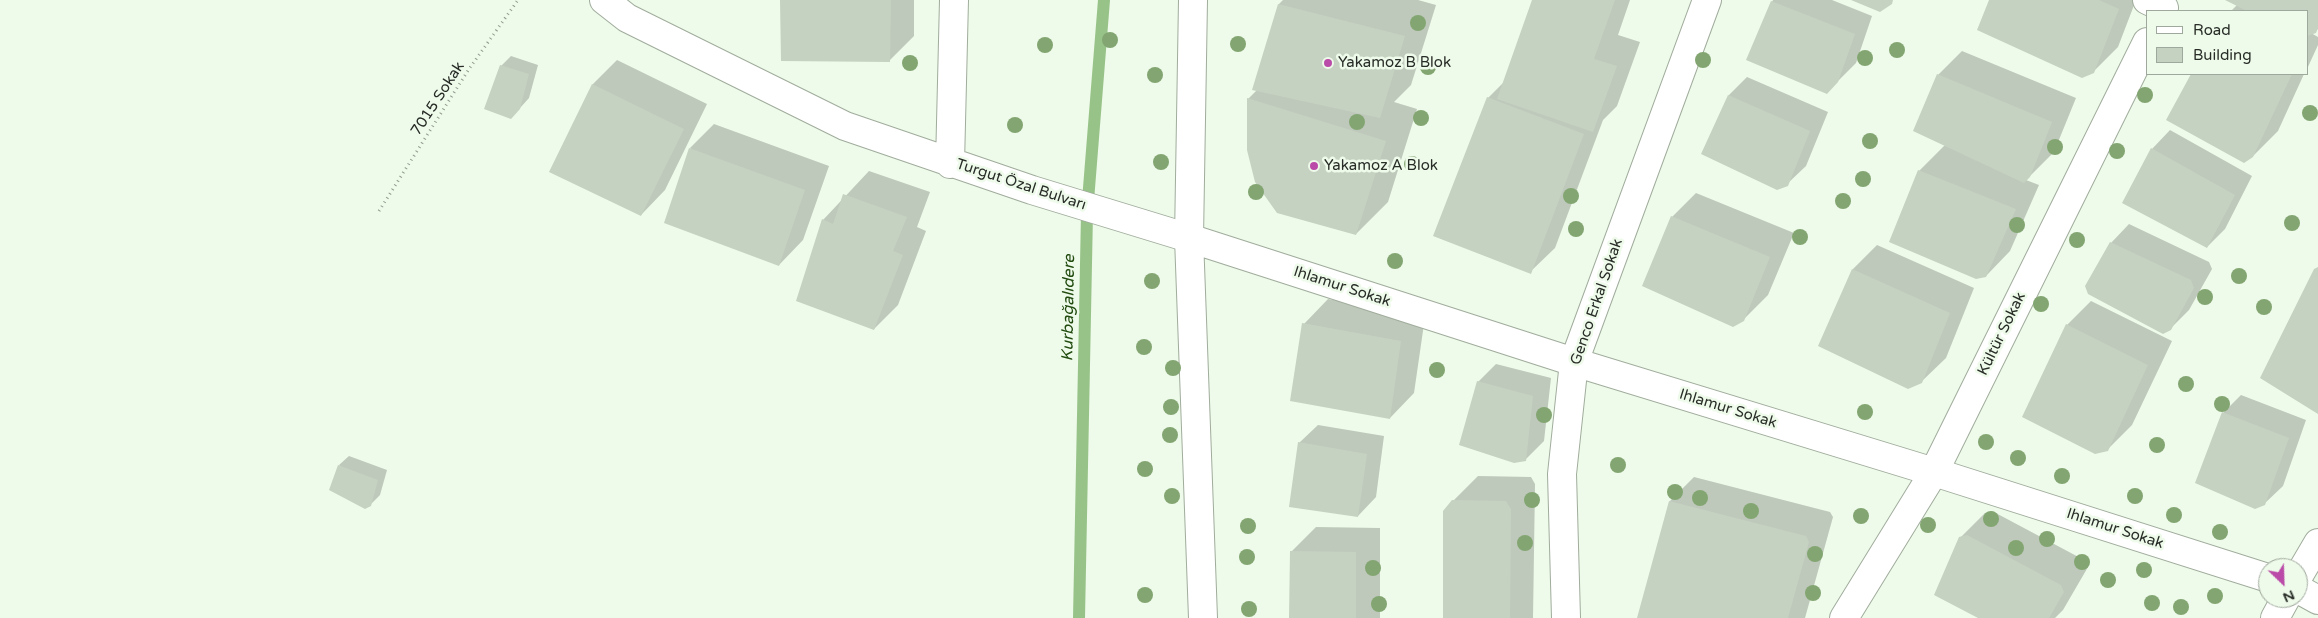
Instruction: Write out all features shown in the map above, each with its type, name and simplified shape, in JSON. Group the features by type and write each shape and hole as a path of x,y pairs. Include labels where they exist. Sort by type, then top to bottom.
{"street":[{"path":"604,0 627,18 845,126 950,164"},
{"name":"Turgut Özal Bulvarı","path":"954,0 950,164 1189,238"},
{"path":"1192,0 1189,238 1203,618"},
{"name":"Genco Erkal Sokak","path":"1566,618 1562,474 1574,362 1707,0"},
{"name":"Kültür Sokak","path":"1844,618 1934,472 2146,44"},
{"name":"Ihlamur Sokak","path":"1189,238 1574,362 1934,472 2258,575"},
{"path":"2308,560 2318,543"}],"path":[{"name":"7015 Sokak","path":"380,211 469,69 518,0"}],"building":[{"path":"780,0 891,0 890,62 781,61"},
{"path":"1532,0 1615,0 1594,59 1617,66 1593,132 1497,99"},
{"path":"1851,0 1893,0 1892,4 1880,12"},
{"path":"1989,0 2099,0 2119,9 2094,73 2082,78 1977,30"},
{"path":"2225,0 2318,0 2318,28 2316,33 2308,36 2308,10 2245,10"},
{"path":"1771,1 1855,34 1838,82 1827,94 1746,60"},
{"name":"Yakamoz B Blok","path":"1278,4 1405,36 1380,118 1252,90"},
{"path":"500,65 529,74 520,109 511,119 484,109"},
{"path":"1937,74 2052,122 2030,177 2024,183 1913,131"},
{"path":"2190,75 2292,75 2253,157 2244,163 2166,120"},
{"path":"592,84 684,129 641,216 549,172"},
{"path":"1728,95 1810,131 1788,186 1777,190 1701,154"},
{"path":"1487,97 1584,134 1531,274 1433,236"},
{"name":"Yakamoz A Blok","path":"1247,98 1386,141 1356,235 1277,213 1255,182 1247,150"},
{"path":"689,148 805,190 779,266 664,223"},
{"path":"2151,148 2235,195 2207,248 2122,203"},
{"path":"1918,170 2016,209 1986,277 1976,279 1889,242"},
{"path":"843,194 907,217 893,251 903,255 874,330 796,301 822,219 833,224"},
{"path":"1671,216 1770,257 1744,321 1733,327 1642,286"},
{"path":"2110,242 2191,280 2194,288 2171,330 2163,334 2088,294 2085,286"},
{"path":"2318,267 2318,414 2260,378 2314,269"},
{"path":"1852,269 1950,313 1922,383 1908,389 1818,346"},
{"path":"1302,323 1401,341 1390,419 1290,401"},
{"path":"2066,324 2148,365 2108,451 2095,454 2022,417"},
{"path":"1477,381 1533,396 1526,461 1514,463 1459,445"},
{"path":"2222,412 2289,438 2265,505 2255,509 2195,483"},
{"path":"1298,442 1367,454 1358,517 1289,507"},
{"path":"338,465 378,480 371,506 365,509 329,490"},
{"path":"1452,500 1506,501 1511,509 1510,618 1443,618 1443,511"},
{"path":"1669,501 1806,536 1809,542 1788,618 1637,618"},
{"path":"1967,535 2061,585 2064,592 2049,618 1978,618 1934,595 1959,537"},
{"path":"1290,551 1356,552 1356,618 1289,618"}],"waterway":[{"name":"Kurbağalıdere","path":"1079,618 1087,213 1104,0"}],"place":[{"name":"Yakamoz B Blok","path":"1328,63"},
{"name":"Yakamoz A Blok","path":"1314,166"}]}
